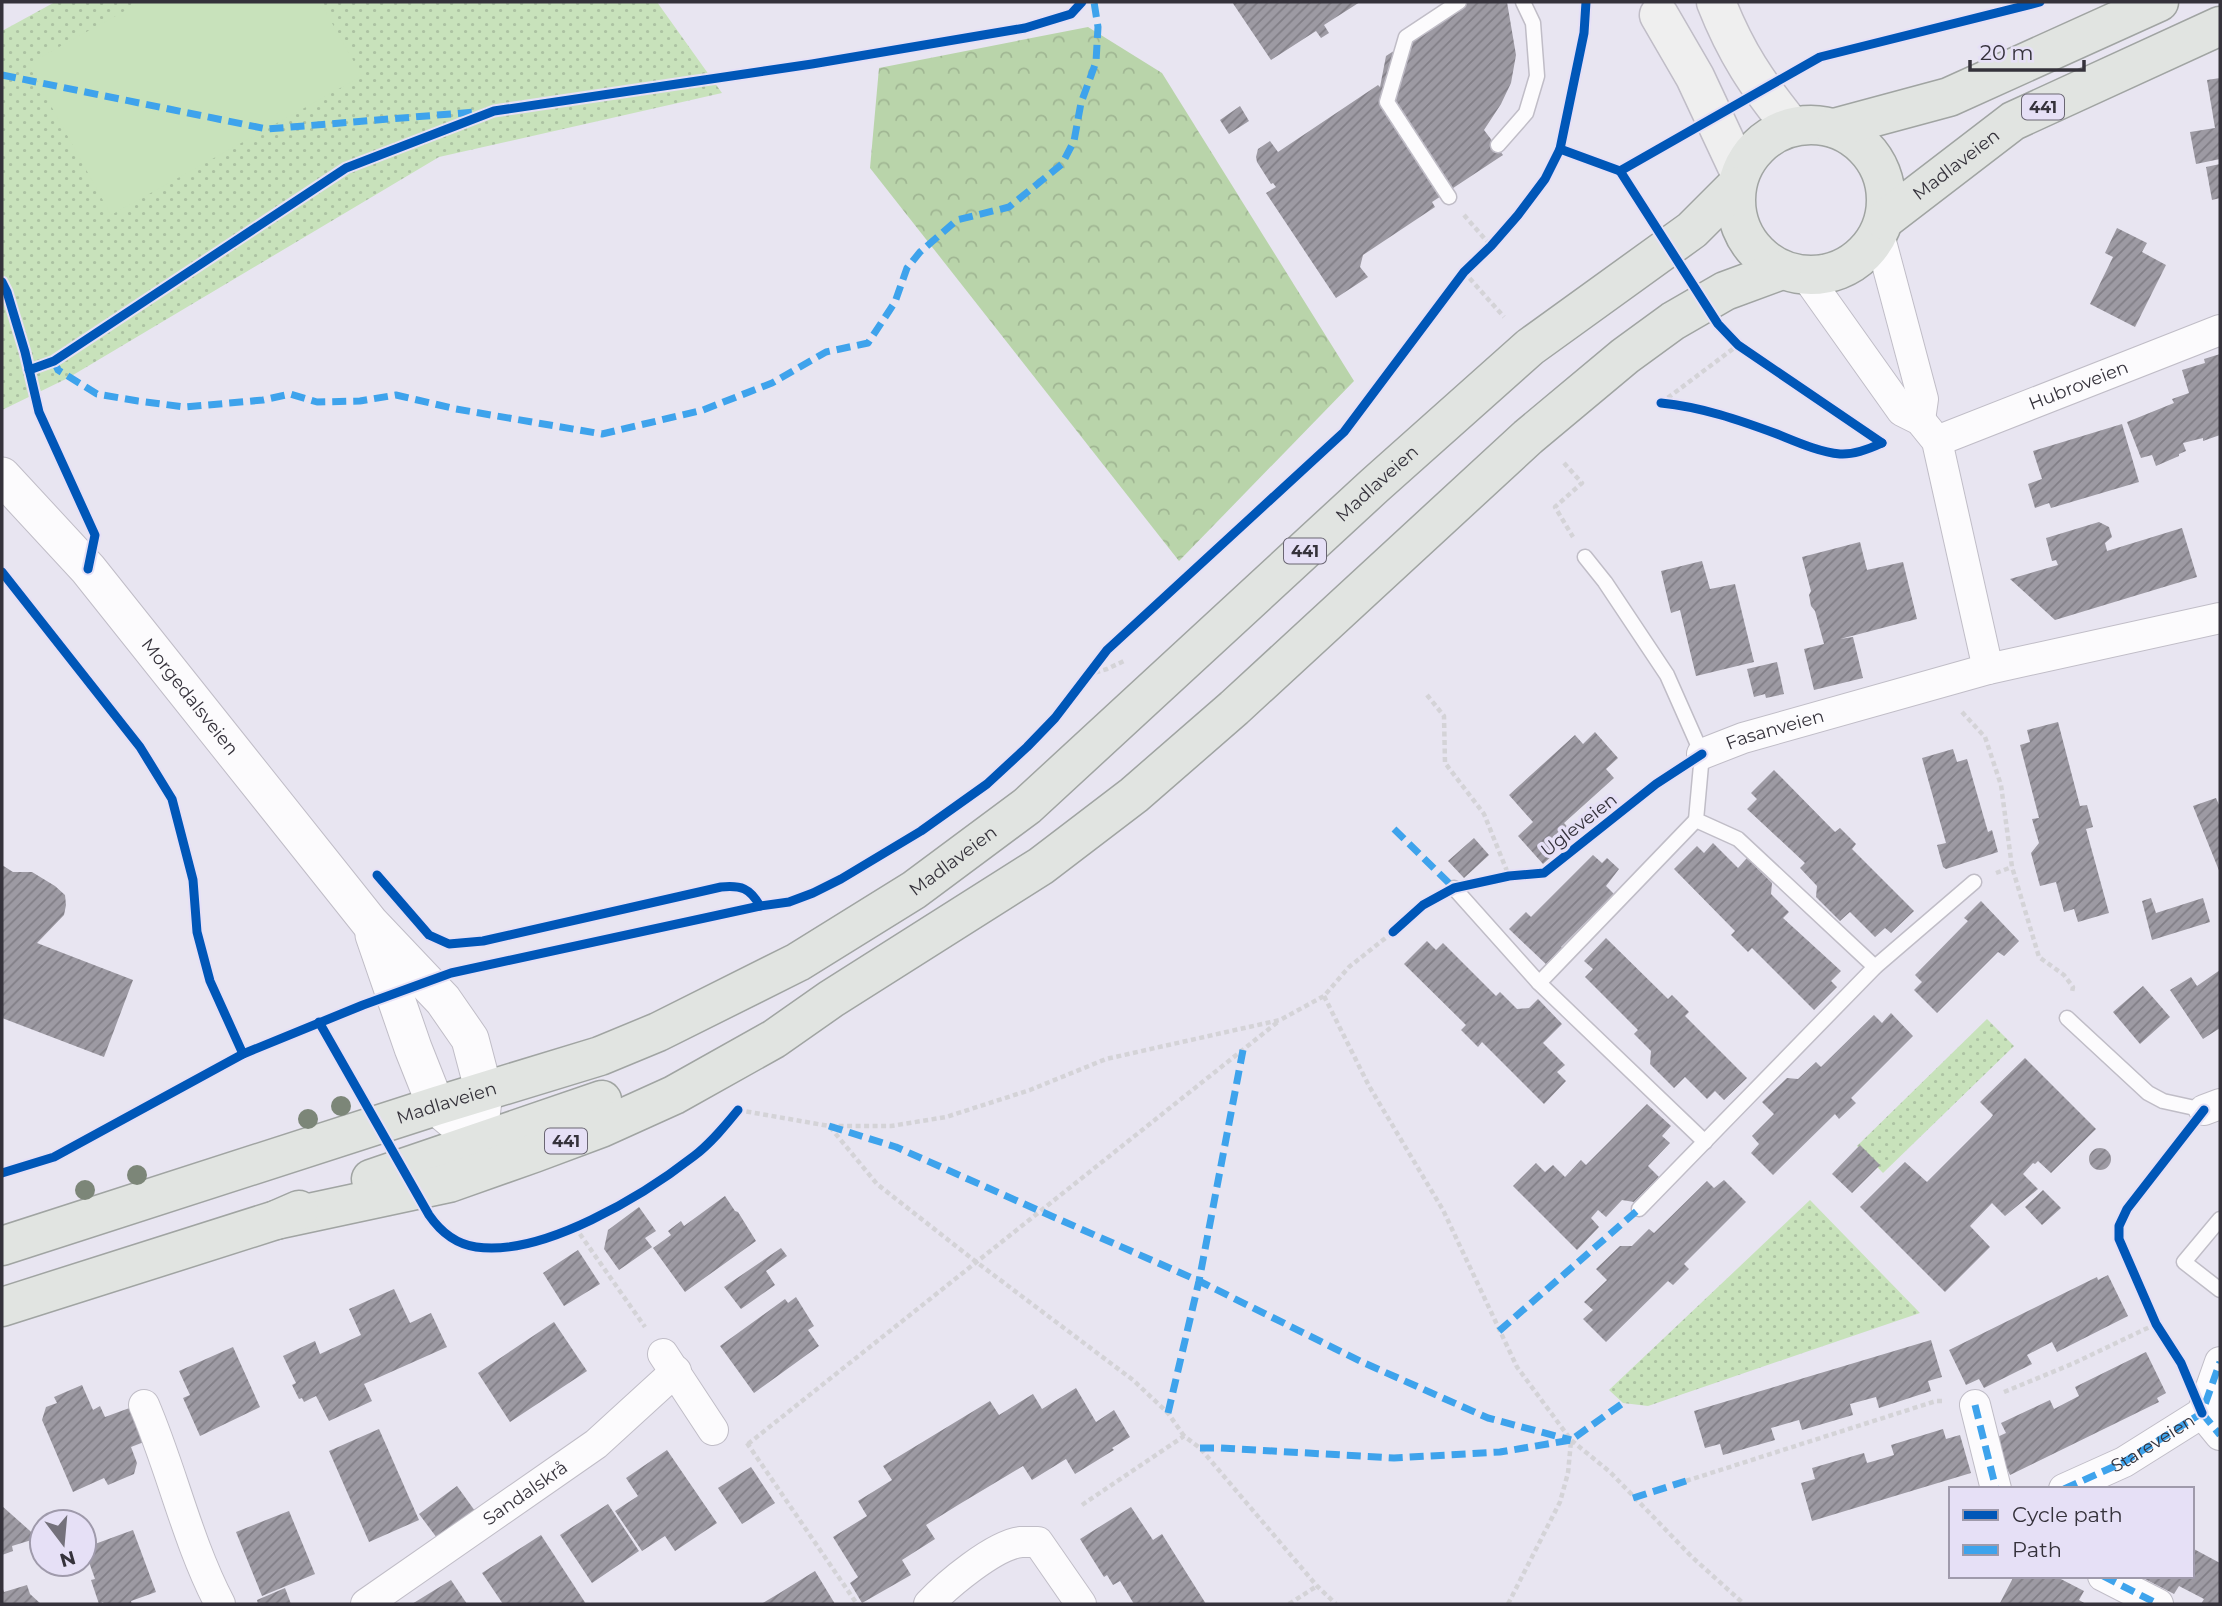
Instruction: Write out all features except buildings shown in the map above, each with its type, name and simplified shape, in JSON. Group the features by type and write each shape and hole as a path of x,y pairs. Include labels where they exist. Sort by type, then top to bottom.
{"main road":[{"path":"1652,9 1672,19 1685,19 1697,14 1708,2"},
{"path":"1716,2 1730,39 1745,64 1791,126 1813,124 1834,128 1855,138 1871,154 1882,174 1887,197 1881,227"},
{"path":"1834,128 1949,97 2160,2"},
{"path":"1652,9 1695,77 1738,180 1735,207 1740,227 1750,246 1764,260 1794,273"},
{"name":"Madlaveien","path":"1881,227 2013,121 2220,26"},
{"name":"441","path":"1738,180 1746,158 1756,147 1773,134 1791,126"},
{"name":"Madlaveien","path":"2,1247 436,1106 600,1056 659,1032 798,962 914,890 1027,806 1374,486 1530,347 1692,230 1738,180"},
{"name":"441","path":"2,1307 276,1220 449,1182 600,1128 674,1095 731,1065 1041,866 1134,794 1234,708 1528,437 1625,356 1673,321 1725,291 1794,273 1830,273 1853,264 1870,247 1881,227"},
{"name":"441","path":"276,1220 370,1180 619,1093 831,999"}],"street":[{"path":"1881,227 1989,669"},
{"path":"1794,273 1902,411 1929,431"},
{"name":"Hubroveien","path":"1929,431 2220,330"},
{"name":"Morgedalsveien","path":"2,477 88,569 370,923 443,1000 470,1039 484,1092 478,1141"},
{"name":"Fasanveien","path":"1702,754 1743,738 1946,680 2220,618"},
{"name":"Morgedalsveien","path":"370,923 436,1106 478,1141"},
{"path":"669,1362 713,1430"},
{"name":"Sandalskrå","path":"366,1604 596,1444 669,1362"},
{"name":"Stareveien","path":"2068,1487 2211,1424 2220,1362"},
{"path":"144,1405 206,1578 220,1604"},
{"path":"1975,1405 1996,1487"},
{"path":"929,1604 946,1585 1003,1548 1020,1542 1038,1542 1080,1604"},
{"path":"2107,1578 2158,1604"}],"lane":[{"path":"1449,197 1387,102 1406,37 1459,2"},
{"path":"1499,145 1526,113 1537,76 1533,23 1523,2"},
{"name":"Fasanveien","path":"1585,557 1605,582 1667,675 1702,754"},
{"path":"1539,983 1696,820 1702,754"},
{"path":"1696,820 1738,839 1875,967"},
{"path":"1639,1209 1875,967 1974,881"},
{"path":"1454,888 1539,983 1705,1142"},
{"path":"2067,1018 2148,1093 2163,1101 2212,1107"},
{"path":"2220,1219 2184,1262 2220,1290"}],"path":[{"path":"1449,197 1491,246"},
{"path":"1482,255 1500,236"},
{"path":"1456,282 1473,263"},
{"path":"1464,272 1504,317"},
{"path":"1661,403 1735,342 1749,353"},
{"path":"1661,403 1680,405"},
{"path":"1564,463 1582,483 1555,507 1585,557"},
{"path":"1079,685 1100,659"},
{"path":"1087,675 1107,670 1124,661"},
{"path":"1946,680 1952,701 1985,737 2001,785 2012,867 2039,957 2064,975 2073,987 2067,1018"},
{"path":"1427,695 1444,716 1445,763 1484,814 1509,876"},
{"path":"1454,888 1521,875"},
{"path":"748,1444 1280,1020 1324,996 1349,967 1403,923"},
{"path":"1324,996 1368,1086 1443,1210 1517,1367 1571,1440 1602,1465 1692,1558 1744,1604"},
{"path":"730,1119 738,1110 829,1126 891,1126 946,1117 1030,1090 1106,1059 1280,1020"},
{"path":"829,1126 877,1184 1133,1380 1168,1413 1184,1436 1200,1448 1317,1586 1336,1604"},
{"path":"565,1231 586,1222"},
{"path":"575,1227 669,1362"},
{"path":"2151,1312 2162,1334"},
{"path":"1686,1482 1936,1401 1975,1405 2072,1364 2156,1324"},
{"path":"713,1430 748,1444 857,1604"},
{"path":"1082,1504 1184,1436"},
{"path":"1508,1604 1560,1502 1568,1473 1571,1440"},
{"path":"1289,1604 1317,1586"}],"green space":[{"path":"55,2 657,2 722,93 439,157 68,378 2,410 2,31"},
{"path":"141,2 320,2 362,76 111,215 28,64"},
{"path":"1088,27 1162,73 1354,381 1179,561 870,168 879,68"},
{"path":"1987,1019 2014,1046 1883,1173 1857,1146"},
{"path":"1810,1200 1920,1313 1648,1406 1623,1403 1609,1390"}],"marked path":[{"path":"54,361 58,370 97,394 185,407 263,400 290,394 317,402 360,401 396,395 456,409 602,434 703,410 772,383 826,352 868,343 895,302 907,268 920,252 957,220 1009,207 1062,164 1074,141 1081,103 1096,62 1098,27 1094,2"},
{"path":"2,75 267,129 475,112"},
{"path":"1394,829 1454,888"},
{"path":"1168,1413 1199,1281 1243,1050"},
{"path":"829,1126 896,1147 1199,1281 1362,1362 1488,1418 1571,1440"},
{"path":"1499,1331 1639,1209"},
{"path":"2068,1487 2124,1462 2202,1413 2220,1362"},
{"path":"1200,1448 1394,1458 1500,1452 1571,1440 1623,1403"},
{"path":"1975,1405 1996,1487"},
{"path":"2202,1413 2220,1435"},
{"path":"1633,1498 1686,1481"},
{"path":"2107,1578 2158,1604"}],"cycle path":[{"path":"29,370 54,361 346,168 494,111 812,64 1025,28 1071,14 1082,2"},
{"path":"1560,149 1584,33 1586,2"},
{"path":"2,1173 54,1157 243,1054 363,1005 451,973 789,902 841,879 921,831 987,784 1055,718 1107,650 1344,432 1464,272 1518,215 1545,179 1560,149 1620,171 1820,57 2040,2"},
{"path":"1620,171 1718,324 1738,345 1882,443"},
{"path":"2,282 25,352 39,412 95,535 88,569"},
{"path":"1661,403 1720,415 1832,453 1856,453 1882,443"},
{"path":"2,572 140,747 172,799 193,880 197,932 210,981 243,1054"},
{"name":"Ugleveien","path":"1393,932 1423,905 1454,888 1509,876 1544,873 1656,784 1702,754"},
{"path":"377,875 429,935 449,944 483,941 721,887 744,889 760,906"},
{"path":"319,1022 429,1215 449,1236 476,1247 503,1248 531,1242 561,1233 621,1205 694,1156 738,1110"},
{"path":"2202,1413 2181,1363 2156,1324 2119,1239 2119,1226 2127,1209 2204,1110"}]}
